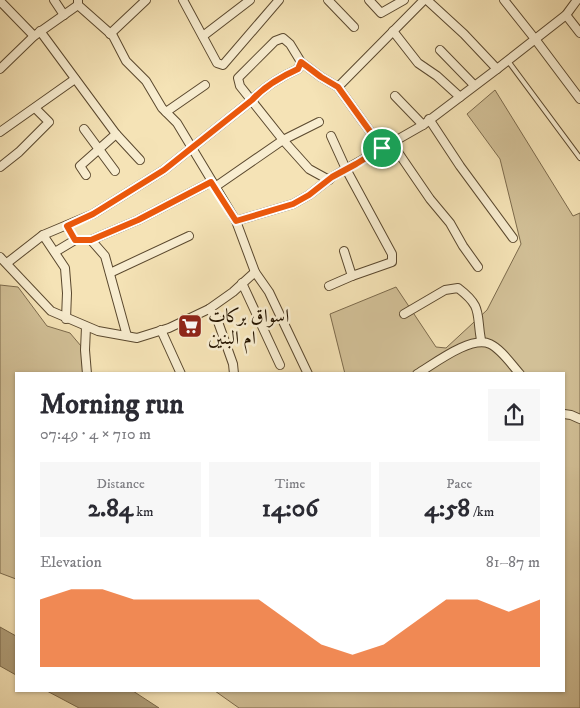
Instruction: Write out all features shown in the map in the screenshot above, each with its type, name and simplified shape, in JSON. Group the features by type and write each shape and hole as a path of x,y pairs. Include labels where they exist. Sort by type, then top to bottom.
{"street":[{"path":"54,0 64,15"},
{"path":"110,34 146,0"},
{"path":"203,36 250,0"},
{"path":"186,1 217,63 223,65 279,0"},
{"path":"328,0 354,27"},
{"path":"369,0 381,13 404,0"},
{"path":"338,87 425,0 464,34 497,69"},
{"path":"504,0 580,99"},
{"path":"236,221 293,204 309,195 332,177 423,125 566,15 577,0"},
{"path":"0,1 37,34 75,79 116,134 140,160"},
{"path":"2,65 37,34 78,3 113,36 126,61 146,81 166,112 177,123 236,221 255,272 270,292 307,372"},
{"path":"566,15 580,33"},
{"path":"393,31 418,63 437,76 460,97"},
{"path":"329,180 309,169 240,86 238,78 275,41 283,38 290,44 301,62 338,87 382,148"},
{"path":"440,50 474,86"},
{"path":"7,263 44,235 93,214 164,170 261,91 280,77 298,69 301,62"},
{"path":"0,132 75,79"},
{"path":"166,112 205,85"},
{"path":"395,96 423,125"},
{"path":"0,167 19,152 49,122 35,108"},
{"path":"429,119 460,166 513,238"},
{"path":"55,252 75,240 91,240 138,220 213,184 283,140 319,122"},
{"path":"84,129 115,171"},
{"path":"86,175 80,166 116,134"},
{"path":"330,286 392,262 392,254 346,169 331,136"},
{"path":"391,142 430,200 450,223 478,267"},
{"path":"67,226 75,240"},
{"path":"44,235 65,268 67,293 66,319"},
{"path":"110,273 189,236"},
{"path":"91,240 105,256 127,336"},
{"path":"344,251 352,276"},
{"path":"0,257 51,311 98,331 137,338 169,328 209,309 255,272"},
{"path":"242,283 280,365"},
{"path":"404,314 445,290 458,288 468,295 477,306 481,340"},
{"path":"209,309 217,320 233,364 234,372"},
{"path":"86,327 87,372"},
{"path":"161,330 180,372"},
{"path":"420,372 467,344 481,340 492,344 518,372"},
{"path":"565,414 580,419"}],"lane":[{"path":"508,61 580,158"}],"shaded area":[{"path":"495,90 573,216 580,213 580,708 239,708 216,692 565,692 565,372 344,372 330,314 396,287 436,347 446,348 487,310 521,244 500,159 467,114"},
{"path":"0,285 18,287 47,326 70,333 81,346 83,372 15,372 15,579 0,573"},
{"path":"0,627 15,635 15,674 0,666"},
{"path":"49,692 135,692 159,708 79,708"}],"place":[{"name":"اسواق بركات ام البنين","path":"190,326"}],"route":[{"path":"301,62 338,87 382,148 332,177 309,195 293,204 236,221 211,182 138,220 91,240 75,240 67,226 93,214 164,170 261,91 280,77 298,69 301,62"}]}
